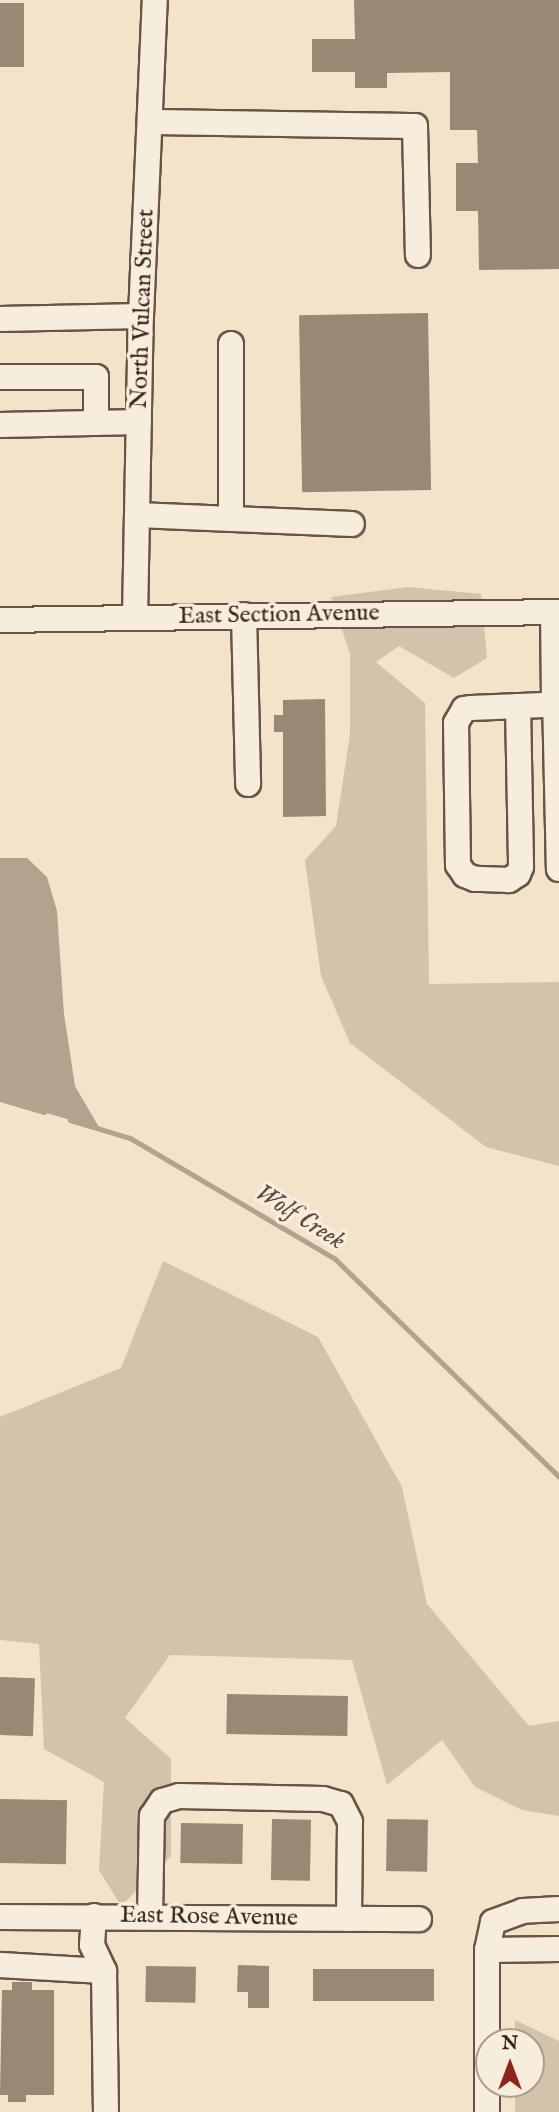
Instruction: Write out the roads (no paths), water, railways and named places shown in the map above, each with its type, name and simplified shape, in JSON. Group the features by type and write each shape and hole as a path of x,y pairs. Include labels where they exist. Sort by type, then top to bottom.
{"street":[{"name":"North Vulcan Street","path":"135,618 141,316 155,0"},
{"path":"150,122 415,126 418,255"},
{"path":"0,319 141,316"},
{"path":"231,344 231,519"},
{"path":"0,377 96,377 96,423"},
{"path":"0,425 139,422"},
{"path":"137,515 352,524"},
{"path":"556,612 559,869"},
{"name":"East Section Avenue","path":"0,620 556,612"},
{"path":"244,615 248,784"},
{"path":"518,706 521,867 519,874 509,880 475,879 465,875 458,864 456,723 464,709 550,704 555,697"},
{"path":"150,1916 152,1816 162,1801 179,1797 323,1799 341,1804 350,1822 349,1919"},
{"path":"487,2112 487,1950 493,1922 523,1911 559,1909"},
{"name":"East Rose Avenue","path":"0,1916 419,1919"},
{"path":"94,1916 92,1945 104,1971 106,2112"},
{"path":"487,1950 559,1949"},
{"path":"0,1965 104,1971"}],"waterway":[{"name":"Wolf Creek","path":"0,1099 44,1112"},
{"name":"Wolf Creek","path":"70,1120 130,1138 334,1258 559,1477"}]}
